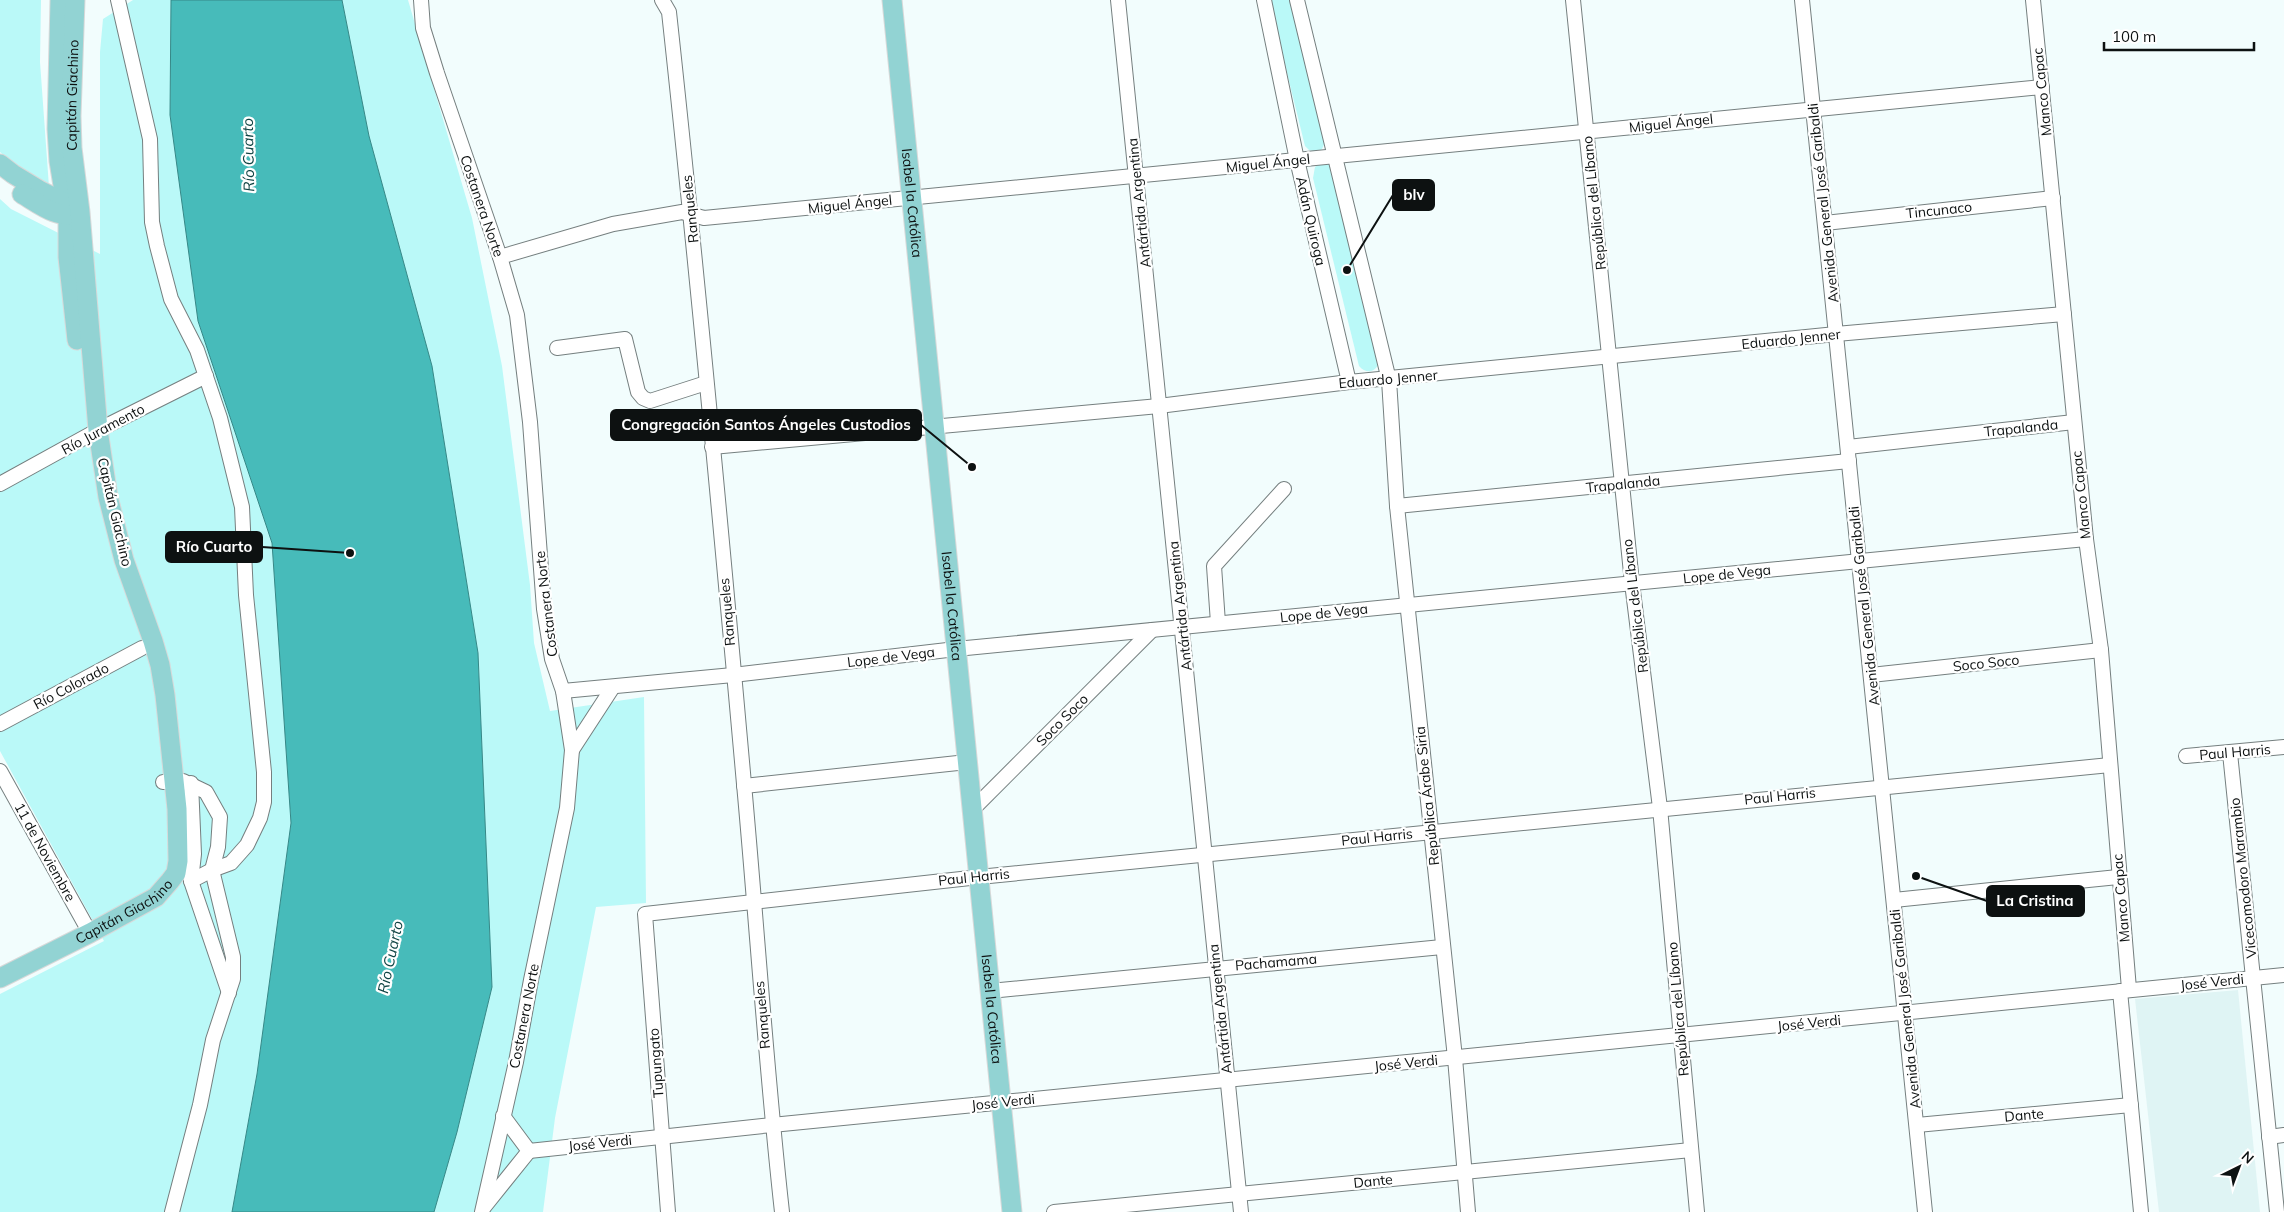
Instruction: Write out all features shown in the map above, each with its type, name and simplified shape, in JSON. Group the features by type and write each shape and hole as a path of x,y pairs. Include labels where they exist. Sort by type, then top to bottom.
{"main road":[{"name":"Capitán Giachino","path":"60,0 57,129 59,161 71,210"},
{"name":"Capitán Giachino","path":"0,978 88,929 146,892 165,870 168,856 168,832 176,782 142,648 108,549 68,257 71,210 71,116 75,0"},
{"name":"Isabel la Católica","path":"892,0 1012,1212"},
{"path":"0,164 12,174 71,210"},
{"path":"0,179 48,210 71,210"},
{"name":"Capitán Giachino","path":"88,929 156,897 176,873 178,844 176,782 160,665 124,560 93,433"},
{"path":"0,966 88,929"}],"street":[{"path":"118,0 149,130 152,222 157,246 171,299 197,350 220,418 242,507 246,595 264,772 264,802 260,818 247,845 231,863 191,881"},
{"name":"Costanera Norte","path":"421,0 423,28 500,257 517,315 530,422 544,609 552,659 563,691 572,750 567,808 516,1062 482,1211"},
{"name":"Antártida Argentina","path":"1118,0 1241,1212"},
{"name":"Adán Quiroga","path":"1264,0 1297,160 1349,382"},
{"path":"1297,0 1389,380"},
{"name":"República del Líbano","path":"1573,0 1621,484 1660,808 1697,1212"},
{"name":"Avenida General José Garibaldi","path":"1802,0 1926,1212"},
{"name":"Manco Capac","path":"2033,0 2086,539 2101,650 2118,877 2131,1106 2142,1212"},
{"name":"Ranqueles","path":"666,6 691,214 744,786 772,1125 782,1212"},
{"name":"Miguel Ángel","path":"500,257 613,224 682,212 704,218 2042,87"},
{"name":"Tincunaco","path":"1825,223 2053,198"},
{"name":"Eduardo Jenner","path":"712,447 934,425 1159,406 1349,382 1389,380 1836,334 2064,314"},
{"path":"557,348 625,339 638,392 643,398 650,401 706,383"},
{"name":"Río Juramento","path":"0,484 93,433 206,376"},
{"name":"República Árabe Siria","path":"1389,380 1397,506 1455,1058 1463,1172 1468,1212"},
{"name":"Trapalanda","path":"1397,506 1621,484 2074,422"},
{"path":"1218,623 1214,566 1284,489"},
{"name":"Lope de Vega","path":"563,691 733,675 956,649 2086,539"},
{"name":"Soco Soco","path":"972,810 1152,630"},
{"name":"Río Colorado","path":"0,724 142,648"},
{"name":"Soco Soco","path":"1871,675 2101,650"},
{"path":"572,750 613,687"},
{"name":"Paul Harris","path":"2186,756 2284,747"},
{"name":"Vicecomodoro Marambio","path":"2230,753 2277,1212"},
{"path":"744,786 967,762"},
{"name":"Paul Harris","path":"645,914 752,900 1430,831 2110,765"},
{"name":"11 de Noviembre","path":"0,772 88,929"},
{"path":"175,1208 200,1105 213,1040 229,993 233,956 212,870 218,847 220,817 206,792 176,782"},
{"path":"176,782 194,854 191,881 229,993"},
{"path":"1894,900 2118,877"},
{"name":"Tupungato","path":"645,914 668,1212"},
{"name":"Pachamama","path":"990,991 1442,947"},
{"name":"José Verdi","path":"529,1151 661,1136 2284,975"},
{"name":"Dante","path":"1916,1125 2131,1106"},
{"path":"482,1211 529,1151 503,1116"},
{"path":"2269,1137 2284,1135"},
{"name":"Dante","path":"1054,1212 1691,1150"}],"shaded area":[{"path":"0,0 41,0 40,62 49,187 20,170 0,152"},
{"path":"133,0 171,0 170,115 198,321 272,543 291,823 257,1074 232,1212 0,1212 0,994 104,941 0,751 0,199 11,209 100,254 100,52 103,19"},
{"path":"342,0 408,0 472,218 502,366 530,585 534,643 550,711 644,697 646,903 596,907 555,1118 543,1212 434,1212 457,1132 492,987 478,653 432,366 369,136"},
{"path":"1269,0 1292,0 1325,142 1322,149 1318,152 1309,150 1305,146"},
{"path":"1321,163 1330,164 1380,362 1371,371 1365,371 1359,366 1313,178 1315,167"},
{"path":"2238,990 2260,1212 2159,1212 2135,999"}],"water":[{"path":"171,0 342,0 369,136 432,366 478,653 492,987 457,1132 434,1212 232,1212 257,1074 291,823 272,543 198,321 170,115"}],"place":[{"name":"blv","path":"1347,270"},
{"name":"Congregación Santos Ángeles Custodios","path":"972,467"},
{"name":"Río Cuarto","path":"350,553"},
{"name":"La Cristina","path":"1916,876"}]}
